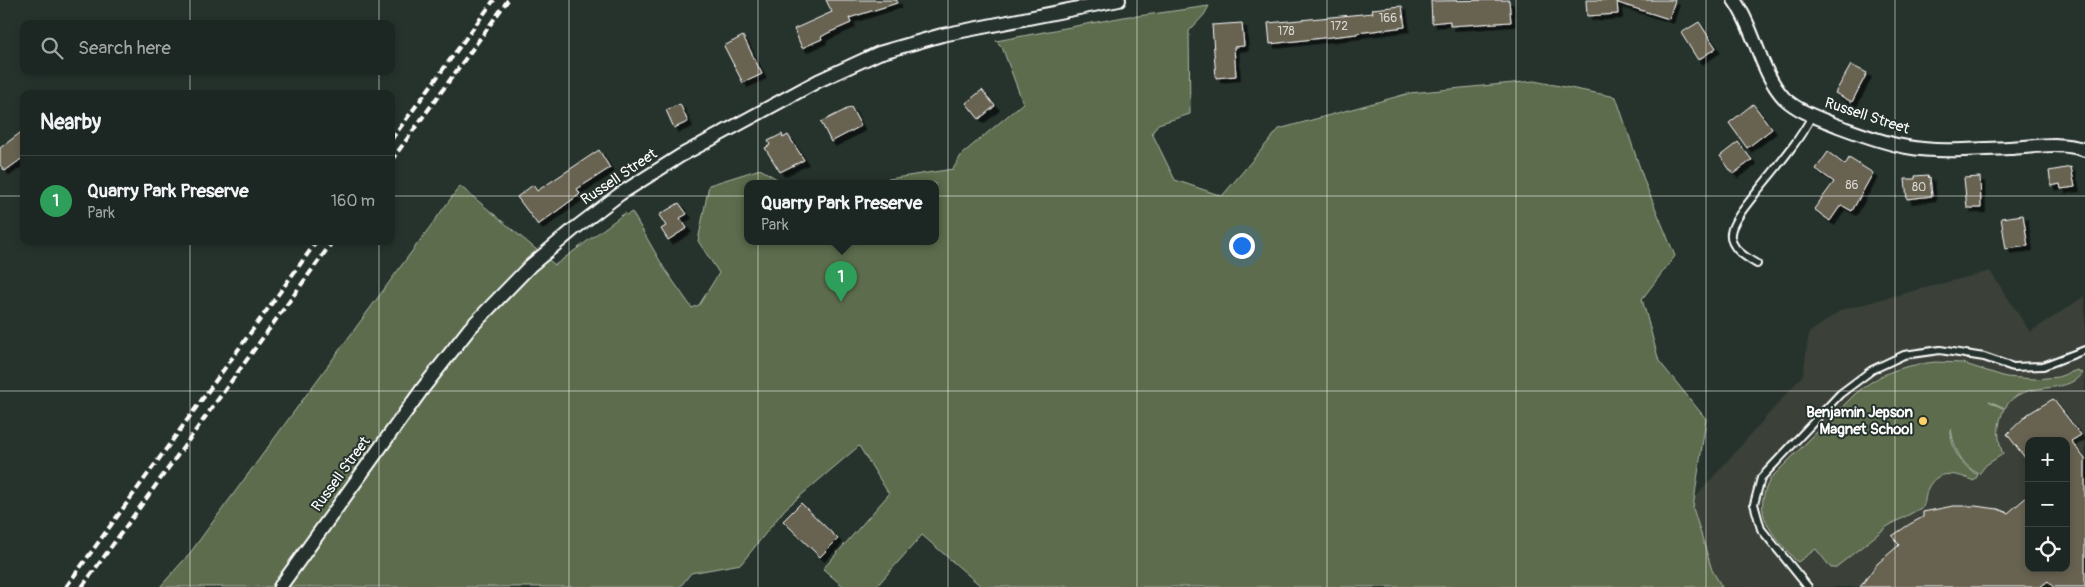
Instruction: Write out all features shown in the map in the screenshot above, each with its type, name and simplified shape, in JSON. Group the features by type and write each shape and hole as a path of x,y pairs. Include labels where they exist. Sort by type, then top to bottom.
{"street":[{"name":"Russell Street","path":"280,587 423,388 470,328 530,266 620,194 680,156 818,81 878,53 942,35 1118,0"},
{"name":"Russell Street","path":"1734,0 1750,28 1770,76 1783,96 1795,107 1812,116 1876,140 1907,147 1940,150 2063,146 2085,150"}],"lane":[{"path":"1757,264 1743,255 1733,244 1731,234 1748,204 1804,131 1812,116"},
{"path":"1808,587 1761,530 1754,504 1761,478 1840,394 1872,370 1904,354 1940,350 1984,357 2013,367 2043,366 2085,350"}],"shaded area":[{"name":"Benjamin Jepson Magnet School","path":"1990,271 2030,332 2085,296 2085,587 1480,587 1672,524 1803,375 1809,333 1841,310"}],"green space":[{"path":"1209,6 1204,15 1189,31 1190,114 1158,124 1152,133 1175,180 1222,196 1279,129 1410,93 1534,81 1616,97 1645,183 1675,256 1642,299 1659,361 1706,419 1693,508 1712,570 1722,587 1069,587 1064,585 1061,587 982,587 922,535 876,587 844,587 823,569 889,494 859,446 785,509 741,564 691,573 680,587 160,587 190,553 460,186 555,265 625,213 627,215 632,212 664,268 692,308 699,305 719,273 698,241 709,185 760,169 779,180 744,180 744,245 939,245 939,180 882,180 953,169 962,154 1023,103 1002,47 996,41 1129,16"},
{"path":"1935,362 1962,363 2006,377 2035,379 2058,377 2077,370 2082,373 2075,380 2065,385 2022,393 2005,408 1989,401 2004,409 1999,431 2003,454 1986,465 1979,474 1972,470 1959,455 1951,429 1951,436 1958,456 1967,467 1978,475 1974,481 1949,474 1937,477 1928,488 1923,507 1888,526 1835,568 1831,568 1816,549 1798,562 1795,560 1772,532 1763,513 1765,491 1771,478 1865,386 1892,371"}],"building":[{"path":"826,0 897,0 897,3 849,18 851,23 828,33 821,37 822,39 802,48 794,29 832,12"},
{"path":"1509,0 1511,22 1450,26 1450,21 1432,23 1431,1"},
{"path":"1586,0 1617,0 1618,14 1587,16"},
{"path":"1619,0 1675,0 1669,19 1618,3"},
{"path":"1402,6 1405,27 1270,44 1268,23 1373,13 1372,9"},
{"path":"1699,22 1716,48 1698,60 1681,33"},
{"path":"1242,23 1244,46 1234,47 1236,76 1216,78 1212,25"},
{"path":"743,36 762,74 743,83 724,46"},
{"path":"1851,65 1867,73 1852,102 1835,93"},
{"path":"982,90 995,106 979,119 966,103"},
{"path":"680,104 688,122 674,128 666,110"},
{"path":"1753,104 1772,129 1747,148 1729,123"},
{"path":"851,107 861,126 831,142 821,122"},
{"path":"20,133 20,160 5,171 0,165 0,148"},
{"path":"782,134 783,138 788,135 804,160 780,172 765,148 770,145 768,141"},
{"path":"1738,142 1752,160 1733,174 1720,156"},
{"path":"599,150 610,168 577,189 580,194 538,225 517,197 533,185 537,191"},
{"path":"1828,152 1845,165 1849,158 1873,173 1852,211 1841,205 1830,221 1814,209 1834,182 1816,169"},
{"path":"2071,167 2075,187 2061,189 2060,184 2051,186 2049,171"},
{"path":"1928,175 1930,177 1932,196 1907,199 1905,179 1915,179 1915,176"},
{"path":"1980,177 1981,208 1967,208 1964,178"},
{"path":"679,203 687,214 680,218 687,228 668,240 661,229 666,226 659,215"},
{"path":"2023,215 2028,246 2006,249 2001,218"},
{"path":"2053,399 2081,435 2071,441 2085,459 2085,587 2053,587 2048,581 2040,587 1860,587 1877,564 1899,545 1892,536 1923,517 1923,512 1953,506 1975,506 1998,509 2008,513 2025,498 2025,572 2070,572 2070,437 2025,437 2025,458 2007,434 2028,414"},
{"path":"801,503 838,539 820,557 783,521"}],"railway":[{"path":"395,135 494,0"},
{"path":"395,155 508,0"},
{"path":"66,587 314,245"},
{"path":"82,587 330,245"}],"place":[{"name":"Quarry Park Preserve","path":"841,302"},
{"name":"Benjamin Jepson Magnet School","path":"1923,421"}]}
